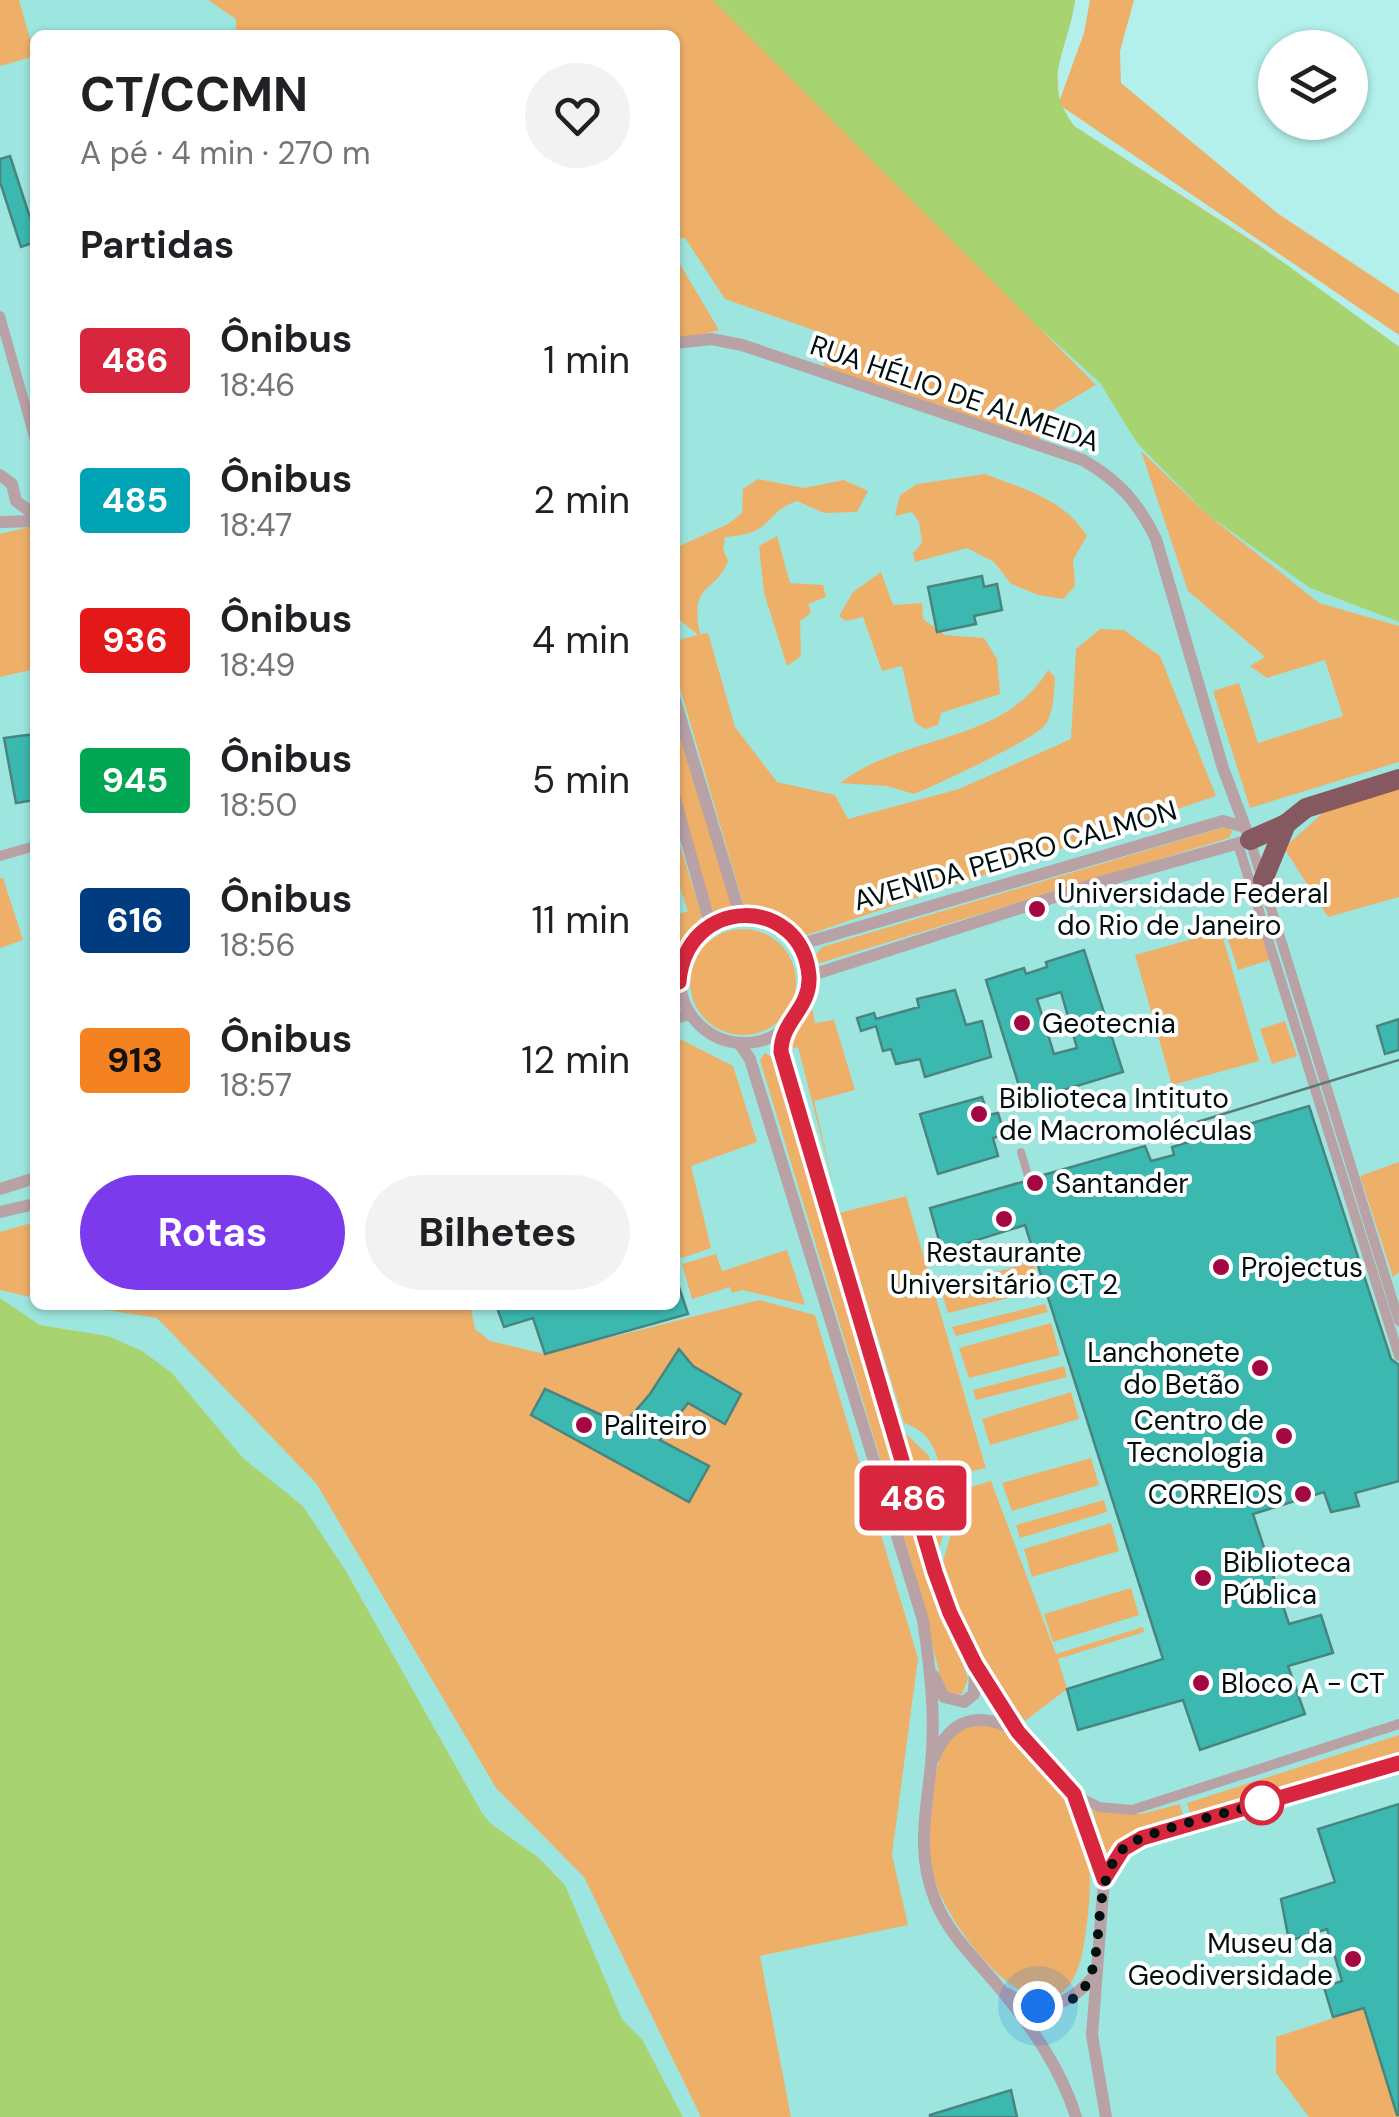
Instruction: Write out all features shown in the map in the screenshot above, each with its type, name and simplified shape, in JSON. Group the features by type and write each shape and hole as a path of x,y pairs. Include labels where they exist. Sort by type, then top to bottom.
{"highway":[{"path":"1244,837 1286,824 1317,804 1398,780"},
{"path":"1263,880 1286,824"}],"street":[{"path":"0,316 30,422"},
{"name":"RUA HÉLIO DE ALMEIDA","path":"680,343 711,339 742,345 1083,460 1113,478 1138,504 1156,539 1244,837"},
{"path":"0,476 12,484 16,501 30,514"},
{"path":"0,521 16,501"},
{"path":"0,521 30,518"},
{"path":"680,717 740,915"},
{"path":"1234,800 1223,821 1244,837 1263,880 1398,1318"},
{"path":"680,817 710,924"},
{"name":"AVENIDA PEDRO CALMON","path":"798,945 1223,821"},
{"path":"1244,837 1399,1356"},
{"name":"AVENIDA PEDRO CALMON","path":"809,976 1244,837"},
{"path":"0,856 30,847"},
{"path":"680,971 686,948 710,924 740,915 773,922 798,945 809,976 802,1006 781,1032 760,1042 740,1043 703,1029 690,1014 680,989"},
{"path":"680,1017 690,1014"},
{"path":"781,1032 781,1052 935,1572 975,1664 1018,1732 1074,1794 1099,1806 1132,1810 1399,1724"},
{"path":"740,1043 750,1058 918,1604 930,1669 931,1766 921,1842 929,1884 946,1924 1044,2048 1076,2117"},
{"path":"1022,1152 1029,1180"},
{"path":"0,1188 30,1179"},
{"path":"0,1212 30,1205"},
{"path":"930,1669 944,1697 964,1702 974,1694 975,1664"},
{"path":"931,1766 940,1742 962,1722 989,1719 1018,1732"},
{"path":"1104,1879 1123,1849 1142,1838 1399,1763"},
{"path":"1074,1794 1104,1879 1092,2035 1106,2117"},
{"path":"998,1986 1022,2002 1050,2007 1074,1998 1094,1976"}],"shaded area":[{"name":"Universidade Federal do Rio de Janeiro","path":"0,0 720,0 1034,323 1100,383 1137,443 1310,588 1399,622 1399,2117 683,2117 642,2039 622,2019 565,1885 538,1857 490,1823 481,1811 346,1571 303,1506 243,1458 172,1373 108,1336 40,1325 0,1298","holes":["906,1197 986,1467 934,1443 916,1427 904,1423 839,1214"]},
{"path":"0,0 19,0 30,38 30,57 0,66"},
{"path":"208,0 713,0 1096,385 1048,413 1039,440 823,369 833,337 725,299 685,238 680,238 680,30 236,30 236,19"},
{"path":"713,0 1075,0 1057,79 1064,109 1074,126 1283,262 1399,347 1399,622 1310,588 1207,514 1137,443 1100,383 1034,323"},
{"path":"1075,0 1057,72 1059,102 1084,33 1090,0 1134,0 1120,51 1121,83 1277,213 1399,294 1399,335 1061,106 1074,126 1257,244 1399,347 1399,397 1031,95"},
{"path":"680,264 719,330 680,341"},
{"path":"1141,451 1207,514 1319,603 1399,626 1399,762 1250,808 1213,691 1239,683 1258,743 1343,716 1325,660 1267,678 1250,666 1265,657 1188,591"},
{"path":"985,474 1055,504 1087,536 1073,560 1075,586 1063,599 1038,595 1011,584 994,562 967,548 915,562 913,553 922,543 919,522 912,512 895,516 900,495 917,484"},
{"path":"758,479 804,488 844,480 868,491 857,512 824,513 797,501 753,532 725,537 723,549 728,561 698,605 700,634 708,633 735,727 777,782 835,795 848,819 959,789 1071,739 1076,649 1100,629 1124,630 1160,656 1216,796 804,936 781,919 744,907 680,688 680,640 698,635 680,620 680,546 728,524 742,513 743,489"},
{"path":"30,527 30,670 0,677 0,534"},
{"path":"777,536 790,583 823,585 826,597 808,604 811,613 800,621 801,656 787,666 764,593 759,546"},
{"path":"881,572 893,605 922,603 923,619 945,635 984,638 997,659 1000,694 941,713 938,725 925,729 915,722 902,666 882,671 863,617 846,621 839,616 853,592"},
{"path":"1048,670 1055,677 1046,724 1006,750 914,794 887,786 840,783 893,755 979,726 1006,712 1029,694"},
{"path":"680,717 740,915 710,924 680,817"},
{"path":"1399,788 1399,897 1328,917 1284,848 1326,810"},
{"path":"1228,826 1232,832 1229,838 820,963 814,957 822,947"},
{"path":"680,845 702,916 680,945 680,914 688,911 680,888"},
{"path":"0,878 23,940 0,948"},
{"path":"1256,917 1270,960 1238,970 1224,927"},
{"path":"743,929 763,933 780,945 792,962 796,982 792,1002 780,1019 763,1031 743,1035 723,1031 706,1019 694,1002 690,982 694,962 706,945 723,933"},
{"path":"1221,931 1259,1061 1172,1085 1135,955"},
{"path":"810,995 815,1023 834,1020 855,1090 814,1101 834,1187 798,1047 786,1050"},
{"path":"1285,1021 1297,1056 1272,1064 1260,1029"},
{"path":"680,1039 733,1066 757,1142 691,1166 711,1248 682,1258"},
{"path":"765,1053 775,1059 927,1562 968,1679 962,1694 949,1694 943,1687 912,1564 760,1060"},
{"path":"1399,1162 1399,1272 1393,1277 1360,1176"},
{"path":"906,1196 986,1468 943,1478 927,1438 904,1423 839,1213"},
{"path":"30,1223 30,1297 0,1290 0,1232"},
{"path":"787,1250 805,1305 742,1290 732,1293 730,1287 692,1299 682,1264 716,1254 722,1271"},
{"path":"1033,1262 1041,1290 948,1313 940,1287"},
{"path":"0,1298 40,1325 108,1336 142,1351 172,1373 243,1458 303,1506 346,1571 481,1811 490,1823 538,1857 565,1885 622,2019 642,2039 683,2117 0,2117"},
{"path":"759,1300 815,1315 918,1658 892,1855 908,1925 760,1956 791,2117 701,2117 584,1877 496,1788 316,1483 157,1318 107,1310 471,1310 475,1329 490,1341 545,1354"},
{"path":"1045,1304 1048,1312 956,1336 952,1327"},
{"path":"1051,1323 1060,1355 969,1378 959,1348"},
{"path":"1064,1366 1067,1377 976,1400 973,1390"},
{"path":"1071,1392 1079,1419 990,1445 982,1419"},
{"path":"895,1430 906,1434 929,1456 948,1518 936,1560"},
{"path":"1091,1458 1099,1485 1012,1511 1002,1483"},
{"path":"991,1481 1056,1654 1143,1627 1144,1632 1058,1659 1067,1689 1025,1721 992,1682 960,1622 940,1571 954,1524 947,1494"},
{"path":"1104,1500 1107,1512 1020,1538 1016,1525"},
{"path":"1111,1523 1119,1551 1032,1577 1024,1549"},
{"path":"1131,1588 1139,1615 1053,1642 1044,1614"},
{"path":"967,1723 1000,1728 1025,1746 1055,1782 1082,1832 1090,1877 1085,1937 1074,1977 1056,1996 1034,1996 1010,1984 985,1961 945,1904 934,1878 928,1837 936,1773 946,1747"},
{"path":"1399,1735 1399,1752 1190,1815 1187,1803"},
{"path":"1180,1804 1183,1816 1133,1834 1107,1855 1092,1810 1141,1814"},
{"path":"1364,2008 1399,2117 1309,2117 1276,2073 1276,2037"}],"building":[{"path":"10,156 30,218 30,244 21,247 0,182 0,159"},
{"path":"982,576 984,587 997,584 1002,610 974,616 976,624 937,632 928,587"},
{"path":"30,735 30,801 16,803 4,738"},
{"name":"Geotecnia","path":"1084,950 1123,1072 1024,1102 986,980 1024,968 1026,974 1047,967 1046,962","holes":["1061,992 1077,1048 1054,1054 1037,999"]},
{"path":"955,990 966,1025 982,1021 991,1057 925,1077 920,1059 896,1064 891,1049 883,1051 876,1026 861,1031 857,1018 874,1013 876,1019 919,1007 917,999"},
{"path":"1399,1019 1399,1050 1385,1054 1377,1026"},
{"path":"982,1097 988,1115 998,1113 1003,1129 1004,1135 993,1138 998,1156 938,1174 920,1114"},
{"name":"Centro de Tecnologia","path":"1309,1106 1391,1359 1399,1365 1399,1481 1355,1493 1359,1506 1331,1512 1324,1492 1253,1514 1289,1624 1321,1615 1333,1653 1288,1666 1305,1714 1200,1750 1183,1700 1078,1730 1067,1689 1163,1659 1025,1225 942,1251 930,1208 1022,1182 1030,1186 1036,1177 1145,1146 1151,1161 1174,1155 1172,1147"},
{"path":"680,1290 688,1314 545,1354 533,1318 504,1327 498,1310 680,1310"},
{"name":"Paliteiro","path":"679,1349 693,1366 741,1394 725,1424 688,1403 660,1440 709,1466 689,1502 531,1415 545,1389 623,1425 650,1394"},
{"path":"1399,1804 1397,2115 1364,2008 1333,2017 1324,1987 1342,1981 1327,1929 1289,1941 1281,1899 1335,1882 1318,1829"},
{"path":"1011,2090 1017,2117 930,2117 930,2115"}],"tram line":[{"path":"1181,1127 1399,1060"}],"bus line":[{"name":"486","path":"680,964 696,934 724,917 757,916 773,922 798,945 809,976 808,989 792,1022 781,1032 781,1052 935,1572 975,1664 1018,1732 1074,1794 1104,1879 1123,1849 1142,1838 1399,1763"}],"place":[{"name":"Universidade Federal do Rio de Janeiro","path":"1037,909"},
{"name":"Geotecnia","path":"1022,1023"},
{"name":"Biblioteca Intituto de Macromoléculas","path":"979,1114"},
{"name":"Santander","path":"1035,1183"},
{"name":"Restaurante Universitário CT 2","path":"1004,1219"},
{"name":"Projectus","path":"1221,1267"},
{"name":"Lanchonete do Betão","path":"1260,1368"},
{"name":"Paliteiro","path":"584,1425"},
{"name":"Centro de Tecnologia","path":"1284,1436"},
{"name":"CORREIOS","path":"1303,1494"},
{"name":"Biblioteca Pública","path":"1203,1578"},
{"name":"Bloco A - CT","path":"1201,1683"},
{"name":"Museu da Geodiversidade","path":"1353,1959"}],"route":[{"path":"1038,2006 1066,2004 1094,1976 1104,1879 1123,1849 1142,1838 1262,1803"}]}
